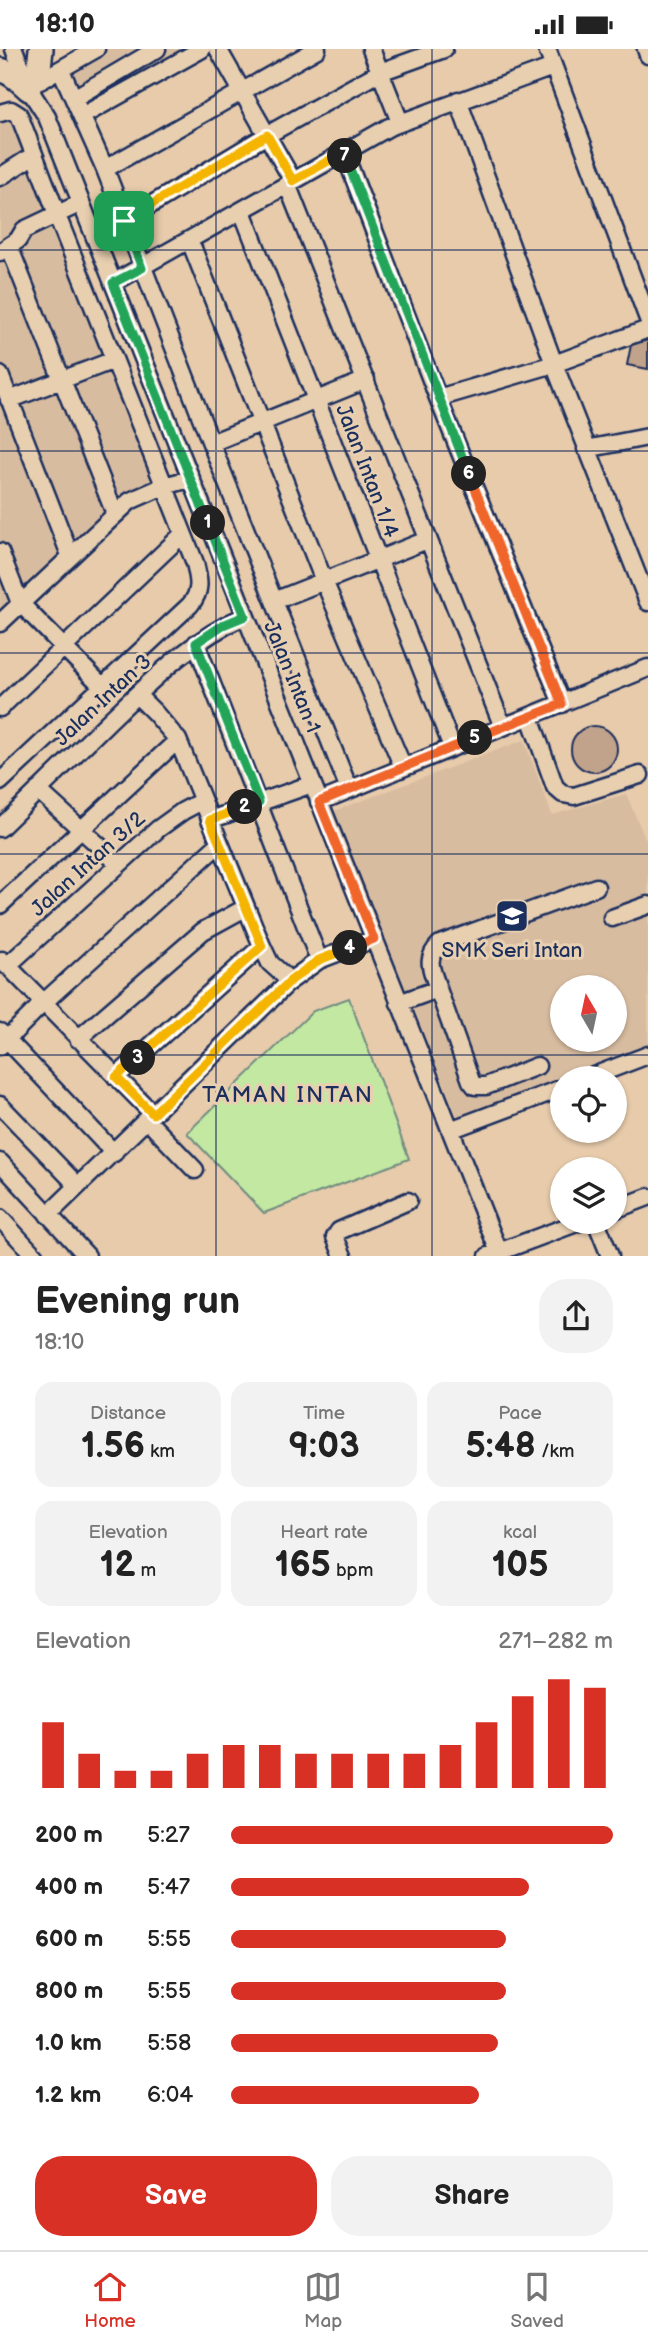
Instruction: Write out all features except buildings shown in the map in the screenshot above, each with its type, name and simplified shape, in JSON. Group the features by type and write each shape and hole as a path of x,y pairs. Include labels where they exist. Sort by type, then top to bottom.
{"highway":[{"path":"0,70 36,82 41,49"}],"street":[{"name":"Jalan Intan 1","path":"14,49 36,82"},
{"name":"Jalan Intan 1","path":"20,49 26,55 47,117 450,1130 493,1254"},
{"path":"36,82 96,49"},
{"path":"74,98 158,49"},
{"path":"82,116 202,49"},
{"path":"218,49 267,135 290,183 503,727"},
{"path":"105,169 317,49"},
{"path":"371,49 400,122"},
{"path":"124,221 267,135 380,72 444,49"},
{"path":"547,49 648,319"},
{"path":"646,49 648,55"},
{"path":"113,283 374,134 458,100 553,67"},
{"path":"61,69 105,169 349,789"},
{"path":"458,100 586,449 648,602"},
{"path":"0,113 6,110 16,112 195,563 200,584 197,596 0,782"},
{"path":"344,152 438,398 562,704"},
{"path":"0,177 34,156"},
{"path":"83,208 58,219 30,238 9,246 115,514"},
{"name":"Jalan Intan 1/4","path":"242,211 452,747"},
{"path":"190,241 324,581 403,767"},
{"path":"438,398 554,363 648,329"},
{"path":"8,410 62,380 114,360"},
{"path":"0,375 8,410 71,555"},
{"path":"211,443 366,380"},
{"path":"586,449 648,437"},
{"path":"0,623 130,501 164,486 191,479"},
{"path":"0,708 183,534"},
{"path":"274,601 428,540"},
{"path":"0,552 20,603 103,686"},
{"name":"Jalan Intan 3","path":"0,828 137,695 196,643 223,625 245,616"},
{"path":"196,643 319,960"},
{"path":"319,802 648,668"},
{"path":"137,695 178,740 262,946 270,963 290,981"},
{"path":"530,717 555,787 563,794 574,796 640,775"},
{"path":"0,905 178,740"},
{"path":"210,820 312,784"},
{"path":"38,790 118,863"},
{"name":"Jalan Intan 3/2","path":"4,962 158,829 202,801"},
{"path":"114,1153 2,1039 219,844"},
{"path":"537,1066 486,1086 475,1086 429,962 432,952 440,944 596,887"},
{"path":"612,918 648,905"},
{"path":"78,1039 203,931 245,908"},
{"path":"48,1215 290,981 319,960 374,939"},
{"path":"116,1077 262,946"},
{"path":"4,962 116,1077 195,1170"},
{"path":"399,1003 438,989"},
{"path":"619,1066 648,1055"},
{"path":"450,1130 550,1092"},
{"path":"0,1105 78,1186"},
{"path":"0,1162 87,1256"},
{"path":"627,1205 648,1197"},
{"path":"343,1256 335,1237 339,1231 408,1201"},
{"path":"3,1228 35,1256"},
{"path":"493,1254 550,1233"},
{"path":"601,1234 610,1256"}],"shaded area":[{"path":"104,49 207,49 87,116 67,71"},
{"path":"6,105 170,489 132,505 0,629 0,108"},
{"name":"SMK Seri Intan","path":"524,740 552,815 626,794 648,845 648,1044 592,1066 550,1066 550,1082 458,1118 334,811"}],"green space":[{"path":"349,998 409,1159 264,1213 187,1133 313,1011"}],"place":[{"name":"SMK Seri Intan","path":"512,916"}],"district":[{"name":"TAMAN INTAN","path":"288,1095"}],"route":[{"path":"267,135 293,181 344,152 438,398 562,704 319,802 374,939 319,960 290,981 153,1114 116,1077 262,946 210,820 259,802 196,643 223,625 245,616 113,283 142,268 124,221 267,135"}]}
